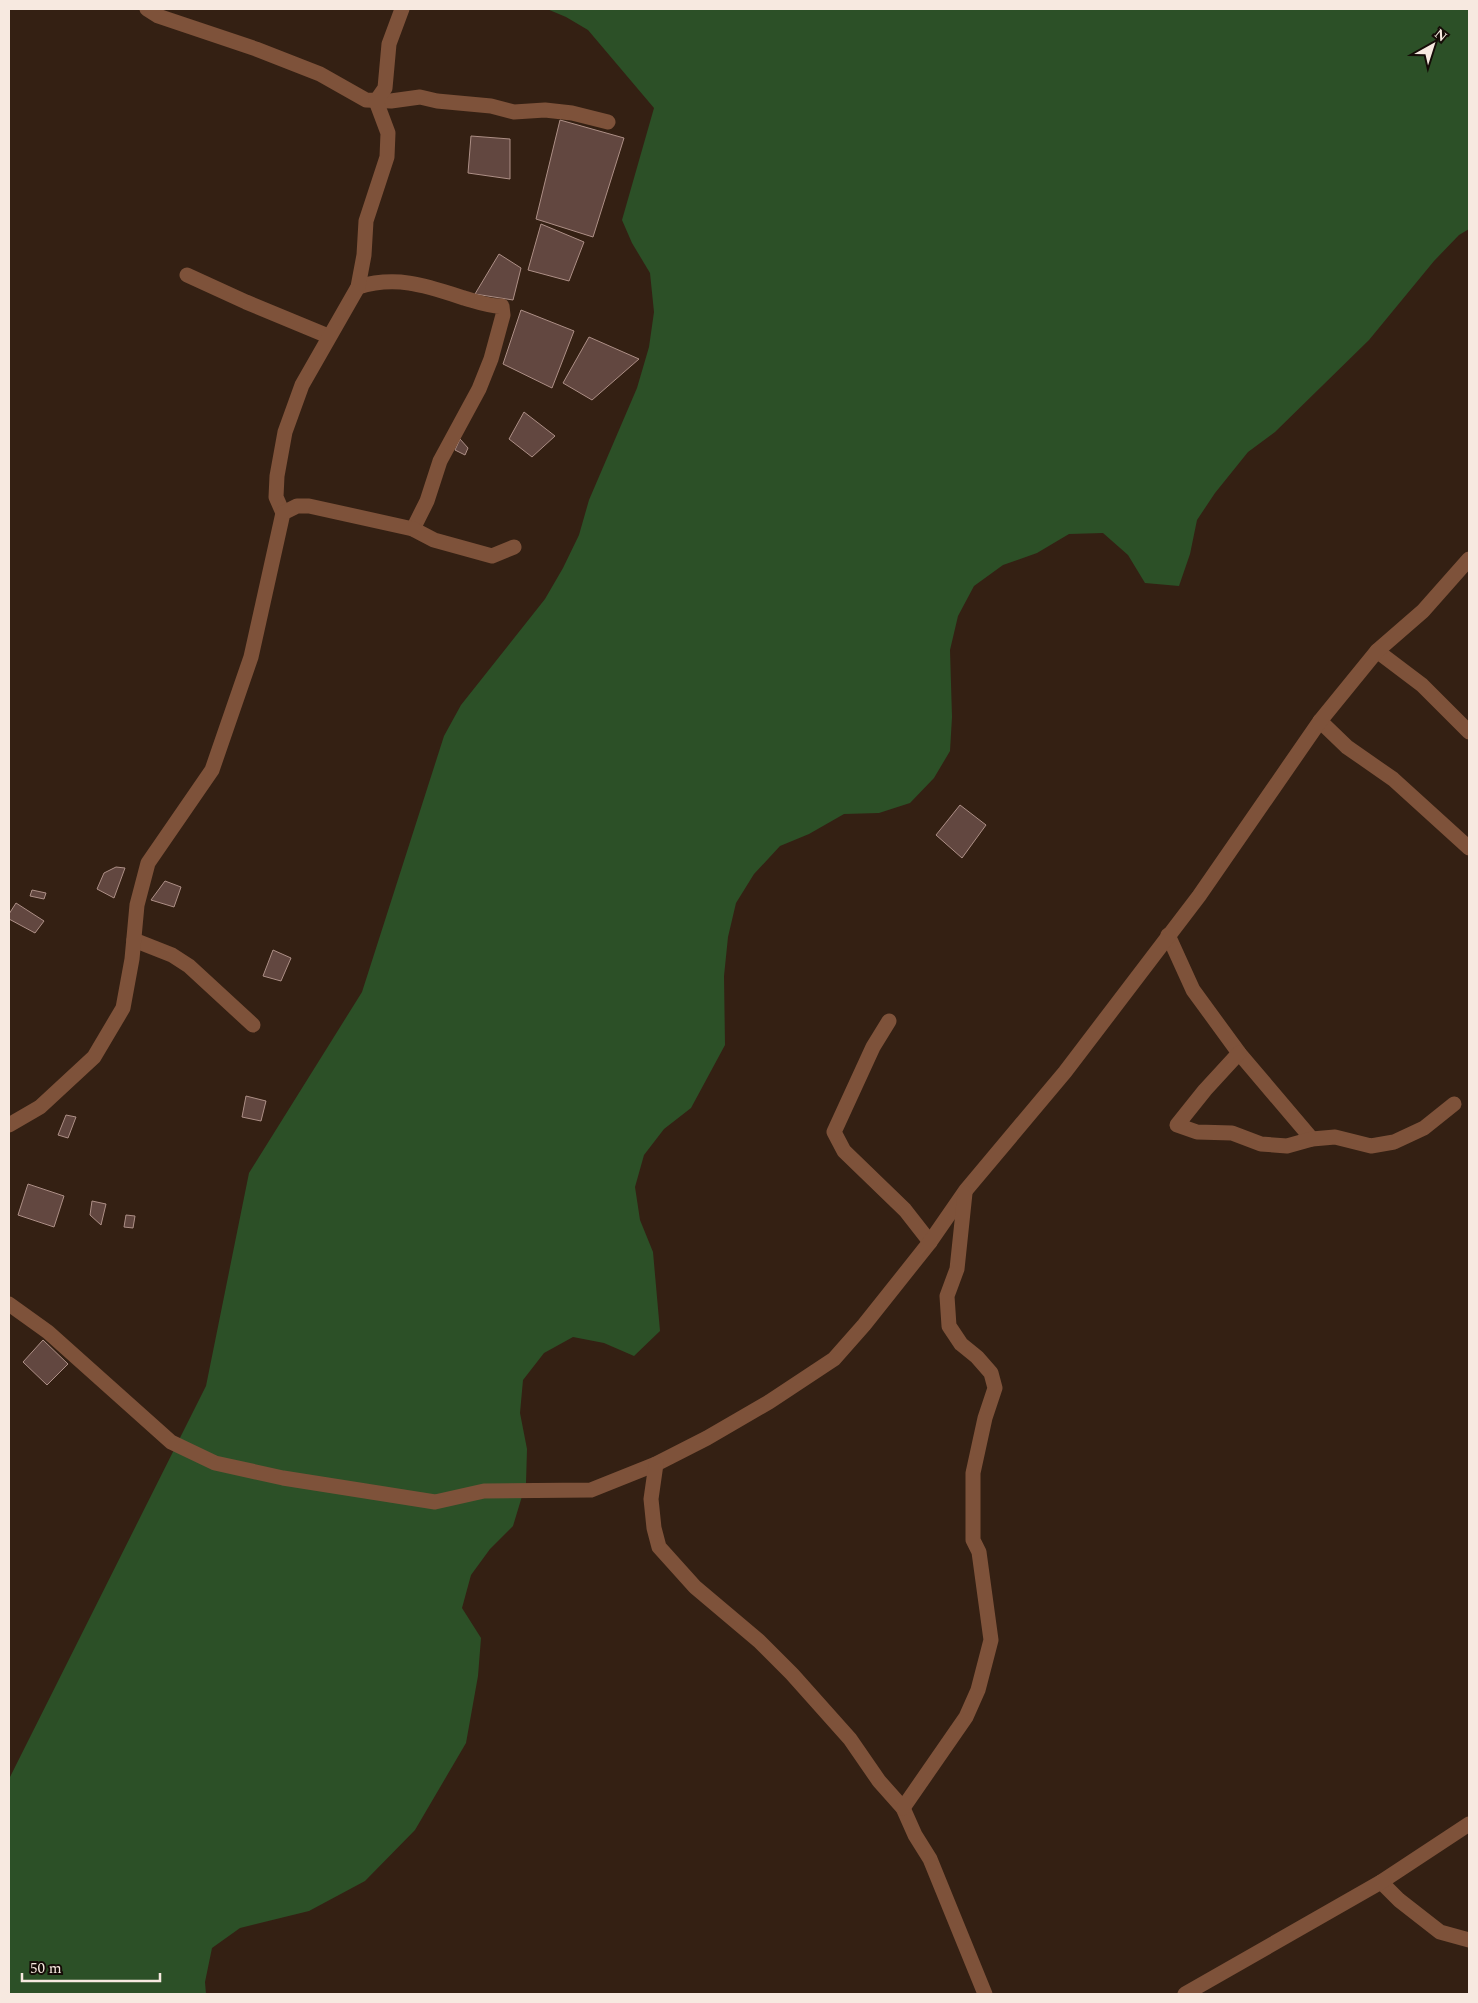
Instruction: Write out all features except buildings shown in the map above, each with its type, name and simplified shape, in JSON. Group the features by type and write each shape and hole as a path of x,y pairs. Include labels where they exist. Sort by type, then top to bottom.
{"street":[{"path":"147,9 158,16 256,49 320,74 366,100 391,101 420,97 437,101 491,106 514,112 545,110 572,113 608,122"},
{"path":"376,101 385,88 389,44 402,9"},
{"path":"9,1125 40,1107 94,1056 122,1008 134,940 137,905 148,863 212,770 251,657 283,513 276,497 276,490 285,432 302,385 328,336 346,311 358,287 364,255 366,221 387,157 388,133 376,101"},
{"path":"187,274 246,302 328,336"},
{"path":"358,287 379,280 397,281 428,286 473,300 502,306 503,315 491,358 479,389 440,462 427,501 413,529"},
{"path":"283,513 297,506 310,506 413,529 434,540 492,556 514,547"},
{"path":"9,1304 48,1332 171,1442 215,1463 283,1478 435,1502 484,1491 591,1490 656,1464 768,1402 834,1359 864,1325 930,1242 966,1190 1065,1072 1199,896 1320,721 1377,651 1423,611 1469,559"},
{"path":"1377,651 1422,685 1469,732"},
{"path":"1320,721 1346,747 1393,779 1469,848"},
{"path":"1168,935 1193,990 1239,1053 1312,1139"},
{"path":"134,940 172,955 189,966 253,1025"},
{"path":"889,1021 874,1047 834,1132 844,1151 906,1210 930,1242"},
{"path":"1239,1053 1177,1125 1197,1132 1232,1134 1261,1144 1287,1146 1312,1139 1335,1137 1371,1146 1394,1142 1424,1128 1454,1104"},
{"path":"903,1808 966,1716 978,1690 991,1640 980,1552 973,1540 973,1473 985,1418 995,1388 991,1373 977,1357 960,1344 949,1326 948,1296 956,1268 966,1190"},
{"path":"656,1464 651,1499 654,1528 659,1547 695,1587 760,1641 792,1674 850,1739 879,1781 903,1808 915,1835 930,1859 986,1994"},
{"path":"1185,1994 1381,1882 1469,1824"},
{"path":"1381,1882 1440,1932 1469,1940"}],"green space":[{"path":"547,9 1469,9 1469,229 1459,235 1434,261 1369,340 1275,432 1248,452 1215,493 1197,520 1190,554 1179,586 1145,583 1128,555 1103,533 1069,534 1037,553 1003,565 974,586 958,616 950,650 952,717 950,751 934,778 910,803 879,813 844,814 809,834 780,846 754,874 736,903 728,937 724,976 725,1045 691,1108 664,1129 644,1155 635,1187 640,1220 653,1252 660,1331 634,1356 604,1343 573,1337 544,1353 523,1380 520,1413 527,1449 526,1483 513,1526 490,1549 471,1575 462,1608 481,1638 478,1676 466,1743 415,1830 365,1881 309,1911 240,1928 212,1948 205,1982 206,1994 9,1994 9,1779 206,1386 249,1173 362,992 444,736 461,705 545,599 563,568 579,535 589,500 637,388 649,347 654,312 650,273 632,243 622,220 654,108 588,30 566,17"}]}
